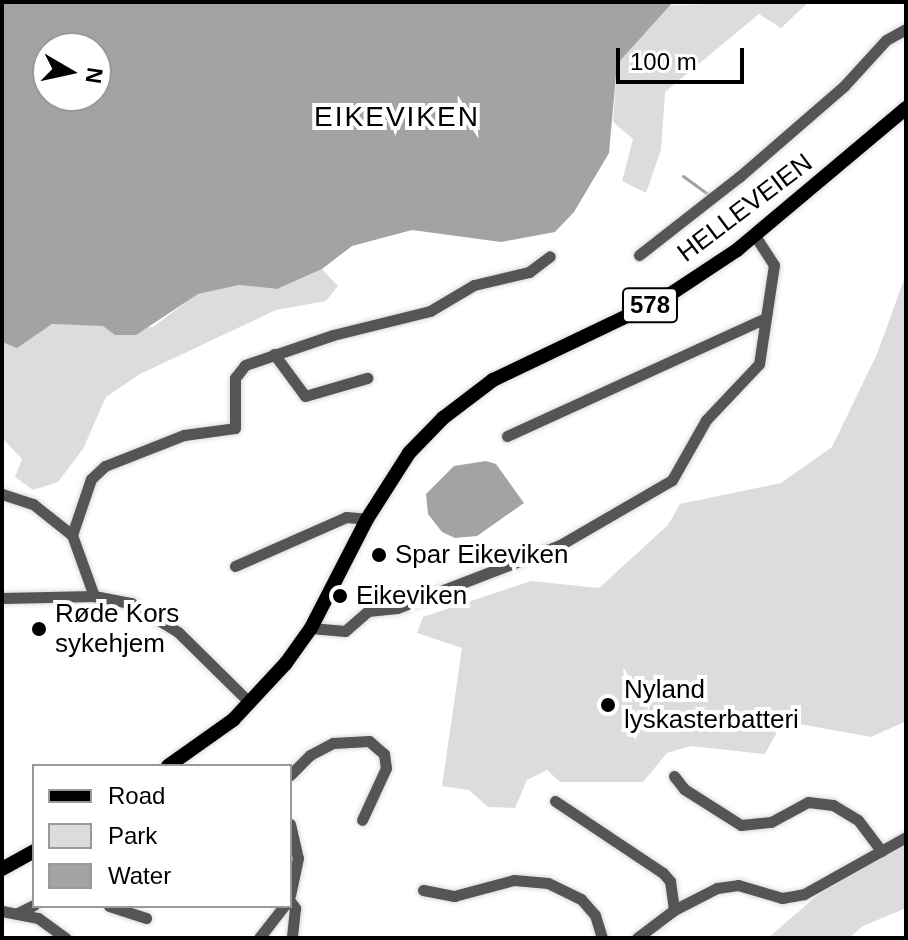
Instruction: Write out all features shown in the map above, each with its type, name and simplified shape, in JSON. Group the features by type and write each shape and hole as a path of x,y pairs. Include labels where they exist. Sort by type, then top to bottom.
{"main road":[{"name":"HELLEVEIEN","path":"171,764 214,736 250,703 311,628 367,519 409,453 460,403 529,361 663,299 755,236 906,108"},
{"path":"2,869 32,852"}],"street":[{"path":"639,255 739,177 844,86 886,40 906,29"},
{"path":"311,628 339,633 368,611 397,608 574,540 622,505 667,484 706,420 755,371 774,265 755,236"},
{"path":"72,535 97,471 184,435 232,429 237,424 237,373 274,354 430,311 471,286 519,277 550,256"},
{"path":"471,286 510,286 543,272"},
{"path":"507,436 762,320"},
{"path":"274,354 305,396 367,378"},
{"path":"2,494 33,504 72,535 94,596"},
{"path":"235,566 346,517 367,519"},
{"path":"2,598 94,596 152,612 250,703"},
{"path":"292,773 310,755 333,743 369,741 384,754 386,768 362,820"},
{"path":"674,776 684,789 741,825 771,822 808,802 833,805 858,820 881,851"},
{"path":"555,801 663,873 670,881 674,910"},
{"path":"292,832 298,858 292,886"},
{"path":"637,938 674,910 729,885 782,898 804,894 906,837"},
{"path":"423,890 454,896 514,880 548,883 581,899 595,915 602,938"},
{"path":"292,904 295,908 292,938"},
{"path":"18,913 32,906"},
{"path":"115,908 146,918"},
{"path":"259,938 282,908"},
{"path":"2,911 49,923 66,938"}],"green space":[{"path":"809,2 781,28 759,14 665,92 661,150 646,193 622,181 633,139 613,122 617,64 668,5"},
{"path":"322,269 338,286 326,301 276,310 140,374 106,397 83,449 58,482 33,490 15,477 22,459 2,438 2,342 17,347 52,324 153,327 197,294 239,285 277,289"},
{"path":"906,274 906,721 871,737 783,721 765,754 691,746 667,753 643,782 560,782 547,770 527,780 515,808 488,807 469,790 442,786 462,648 417,633 423,617 531,581 599,588 668,525 680,504 781,483 832,447 877,354"},
{"path":"899,846 906,847 906,908 863,926 849,938 768,938 819,894"}],"water":[{"path":"2,2 673,2 617,64 609,153 574,212 555,232 501,242 412,230 352,246 322,269 277,289 239,285 198,294 136,335 115,335 103,326 52,324 17,348 2,342"},
{"path":"486,461 496,464 524,503 477,536 455,538 442,532 428,514 426,494 454,466"}],"waterway":[{"path":"683,176 708,194"}],"place":[{"name":"Spar Eikeviken","path":"379,555"},
{"name":"Eikeviken","path":"340,596"},
{"name":"Røde Kors sykehjem","path":"39,629"},
{"name":"Nyland lyskasterbatteri","path":"608,705"}],"district":[{"name":"EIKEVIKEN","path":"397,117"}]}
